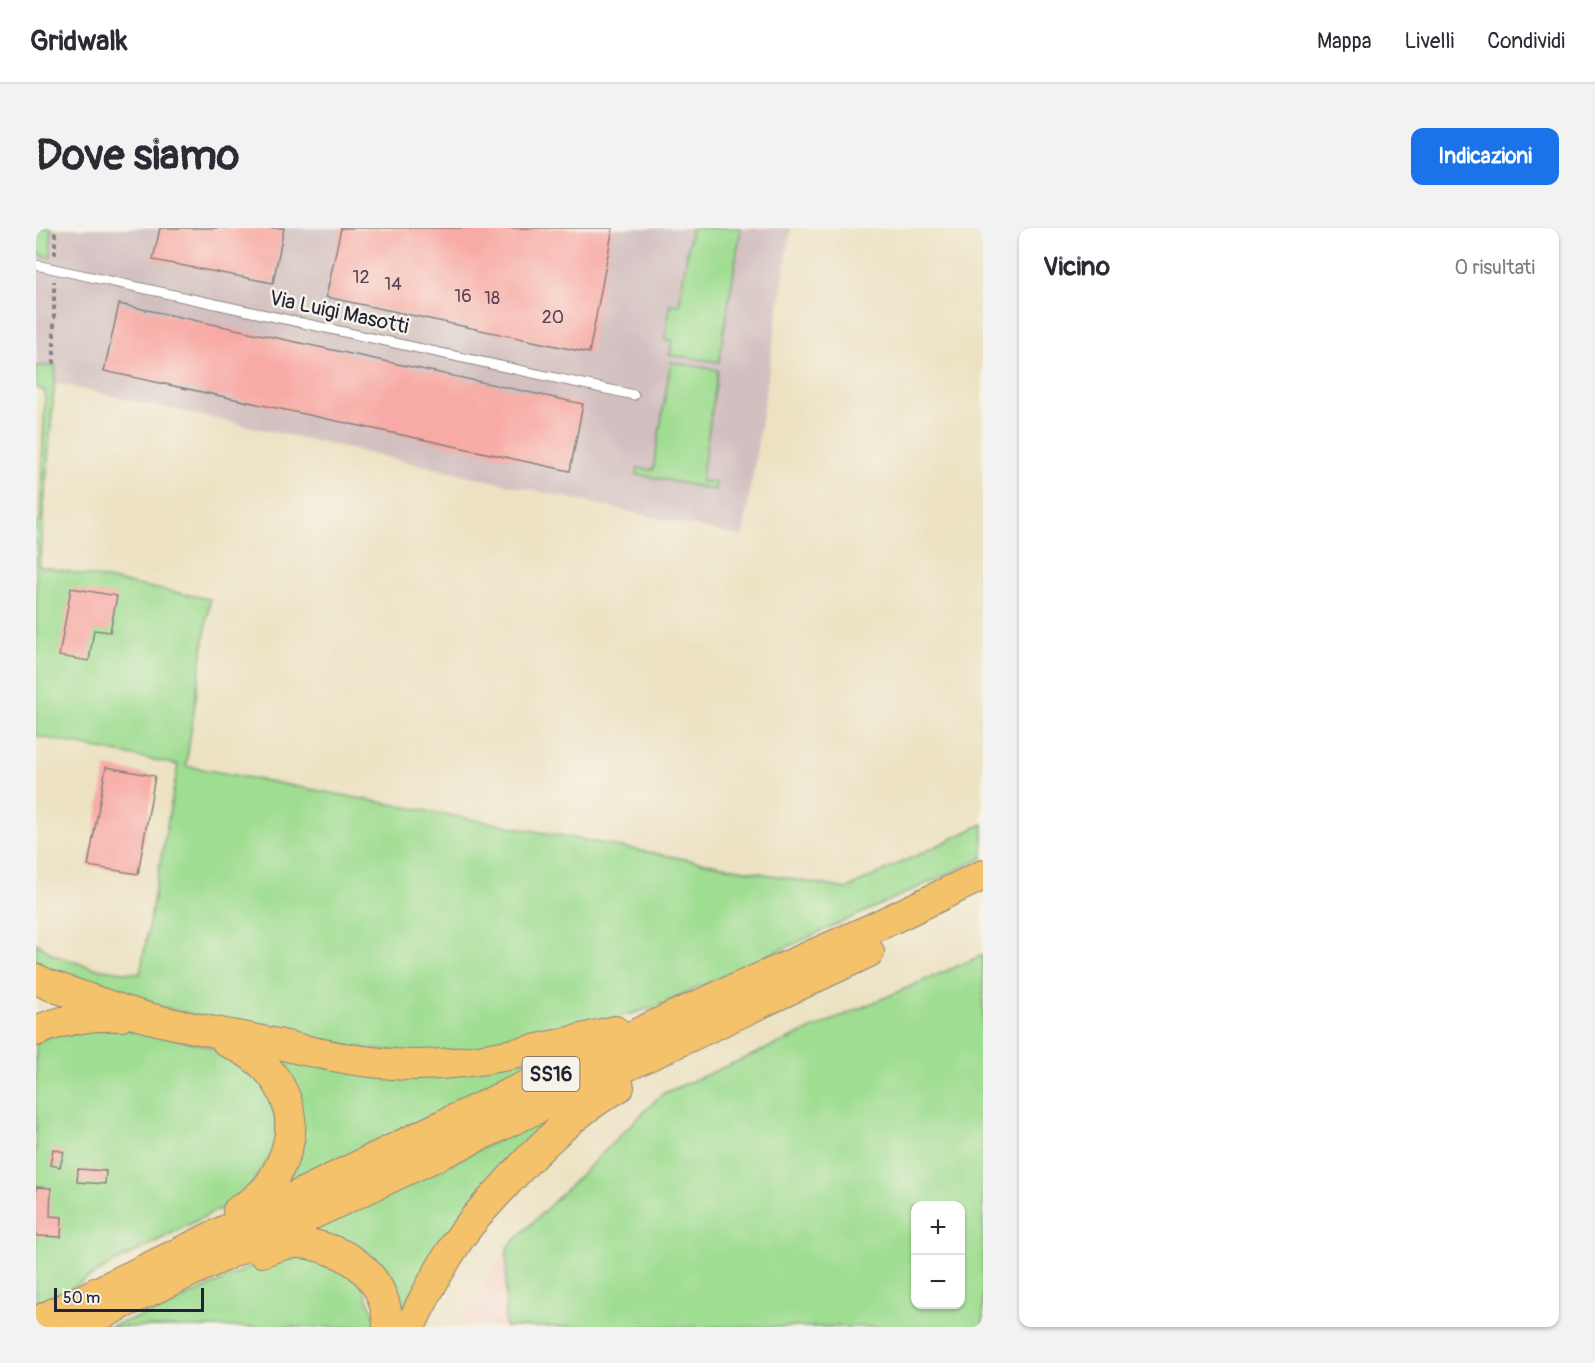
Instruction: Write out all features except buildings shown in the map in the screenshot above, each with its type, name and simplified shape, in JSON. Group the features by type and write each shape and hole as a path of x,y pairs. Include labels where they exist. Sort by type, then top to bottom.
{"highway":[{"name":"SS16","path":"78,1327 122,1292 457,1118 670,1018 871,929 983,875"},
{"name":"SS16","path":"39,1321 122,1292 983,898"},
{"path":"410,1327 456,1243 474,1219 561,1128 611,1092 692,1049 791,1003 897,939"},
{"path":"36,978 49,985 146,1017 322,1055 372,1063 418,1065 493,1059 670,1018"},
{"path":"36,1031 54,1023 85,1016 146,1017"},
{"path":"122,1292 170,1246 253,1202 273,1179 289,1142 290,1126 285,1097 279,1083 269,1071 243,1049 194,1028"},
{"path":"122,1292 160,1299 257,1253 278,1245 299,1243 334,1250 349,1257 361,1267 380,1291 386,1307 387,1327"}],"lane":[{"name":"Via Luigi Masotti","path":"36,265 634,395"}],"path":[{"path":"54,364 55,228"}],"shaded area":[{"path":"36,228 791,228 743,537 55,383 56,366 36,366"},
{"path":"507,1248 505,1327 456,1327"}],"green space":[{"path":"36,228 51,228 51,257 43,256 36,251"},
{"path":"691,228 741,228 719,362 670,355 672,340 665,340 670,304 679,305"},
{"path":"671,362 718,370 701,481 716,483 715,490 636,474 638,468 653,470"},
{"path":"36,366 56,366 39,566 210,599 186,766 846,889 983,824 983,858 655,1007 555,1035 485,1050 403,1053 313,1042 121,998 36,968 36,943 54,955 93,968 140,974 178,765 36,736 36,525 40,521 45,391 36,388"},
{"path":"983,955 983,1327 505,1327 507,1248 662,1094"},
{"path":"121,1027 172,1037 246,1060 263,1076 282,1137 245,1196 106,1267 73,1287 36,1304 36,1042 56,1033"},
{"path":"274,1056 549,1061 279,1191"},
{"path":"580,1100 403,1321 391,1299 302,1236"},
{"path":"305,1252 359,1277 379,1327 108,1327 160,1310 265,1260"}]}
